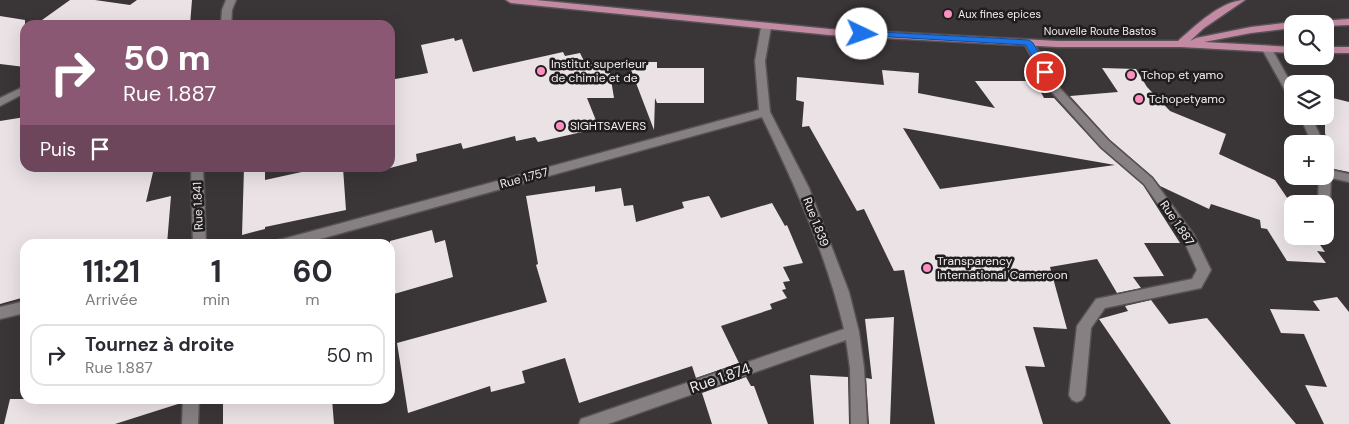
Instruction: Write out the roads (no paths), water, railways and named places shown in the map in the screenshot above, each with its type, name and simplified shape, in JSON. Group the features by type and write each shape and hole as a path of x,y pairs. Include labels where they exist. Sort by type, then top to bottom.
{"main road":[{"name":"Nouvelle Route Bastos","path":"511,0 766,27 1029,43 1181,44"},
{"path":"1181,44 1201,26 1238,0"},
{"path":"1334,23 1349,22"},
{"path":"1181,44 1251,30 1284,26"},
{"path":"1181,44 1284,50"},
{"path":"1334,50 1349,50"}],"street":[{"path":"226,20 227,10 231,0"},
{"name":"Rue 1.839","path":"766,27 760,61 765,112 807,198 836,272 852,332 857,368 859,424"},
{"name":"Rue 1.887","path":"1029,43 1053,88 1105,144 1148,181 1189,239 1204,270 1196,284 1101,303 1084,326 1076,395"},
{"path":"1267,49 1284,80"},
{"path":"0,103 20,92"},
{"name":"Rue 1.757","path":"301,239 765,112"},
{"name":"Rue 1.841","path":"197,172 200,239"},
{"path":"1334,173 1349,178"},
{"path":"0,313 20,308"},
{"name":"Rue 1.874","path":"587,424 852,332"},
{"path":"190,424 192,404"}],"place":[{"name":"Aux fines epices","path":"948,14"},
{"name":"Institut superieur de chimie et de","path":"541,71"},
{"name":"Tchop et yamo","path":"1131,75"},
{"name":"Tchopetyamo","path":"1139,99"},
{"name":"SIGHTSAVERS","path":"560,126"},
{"name":"Transparency International Cameroon","path":"927,268"}]}
